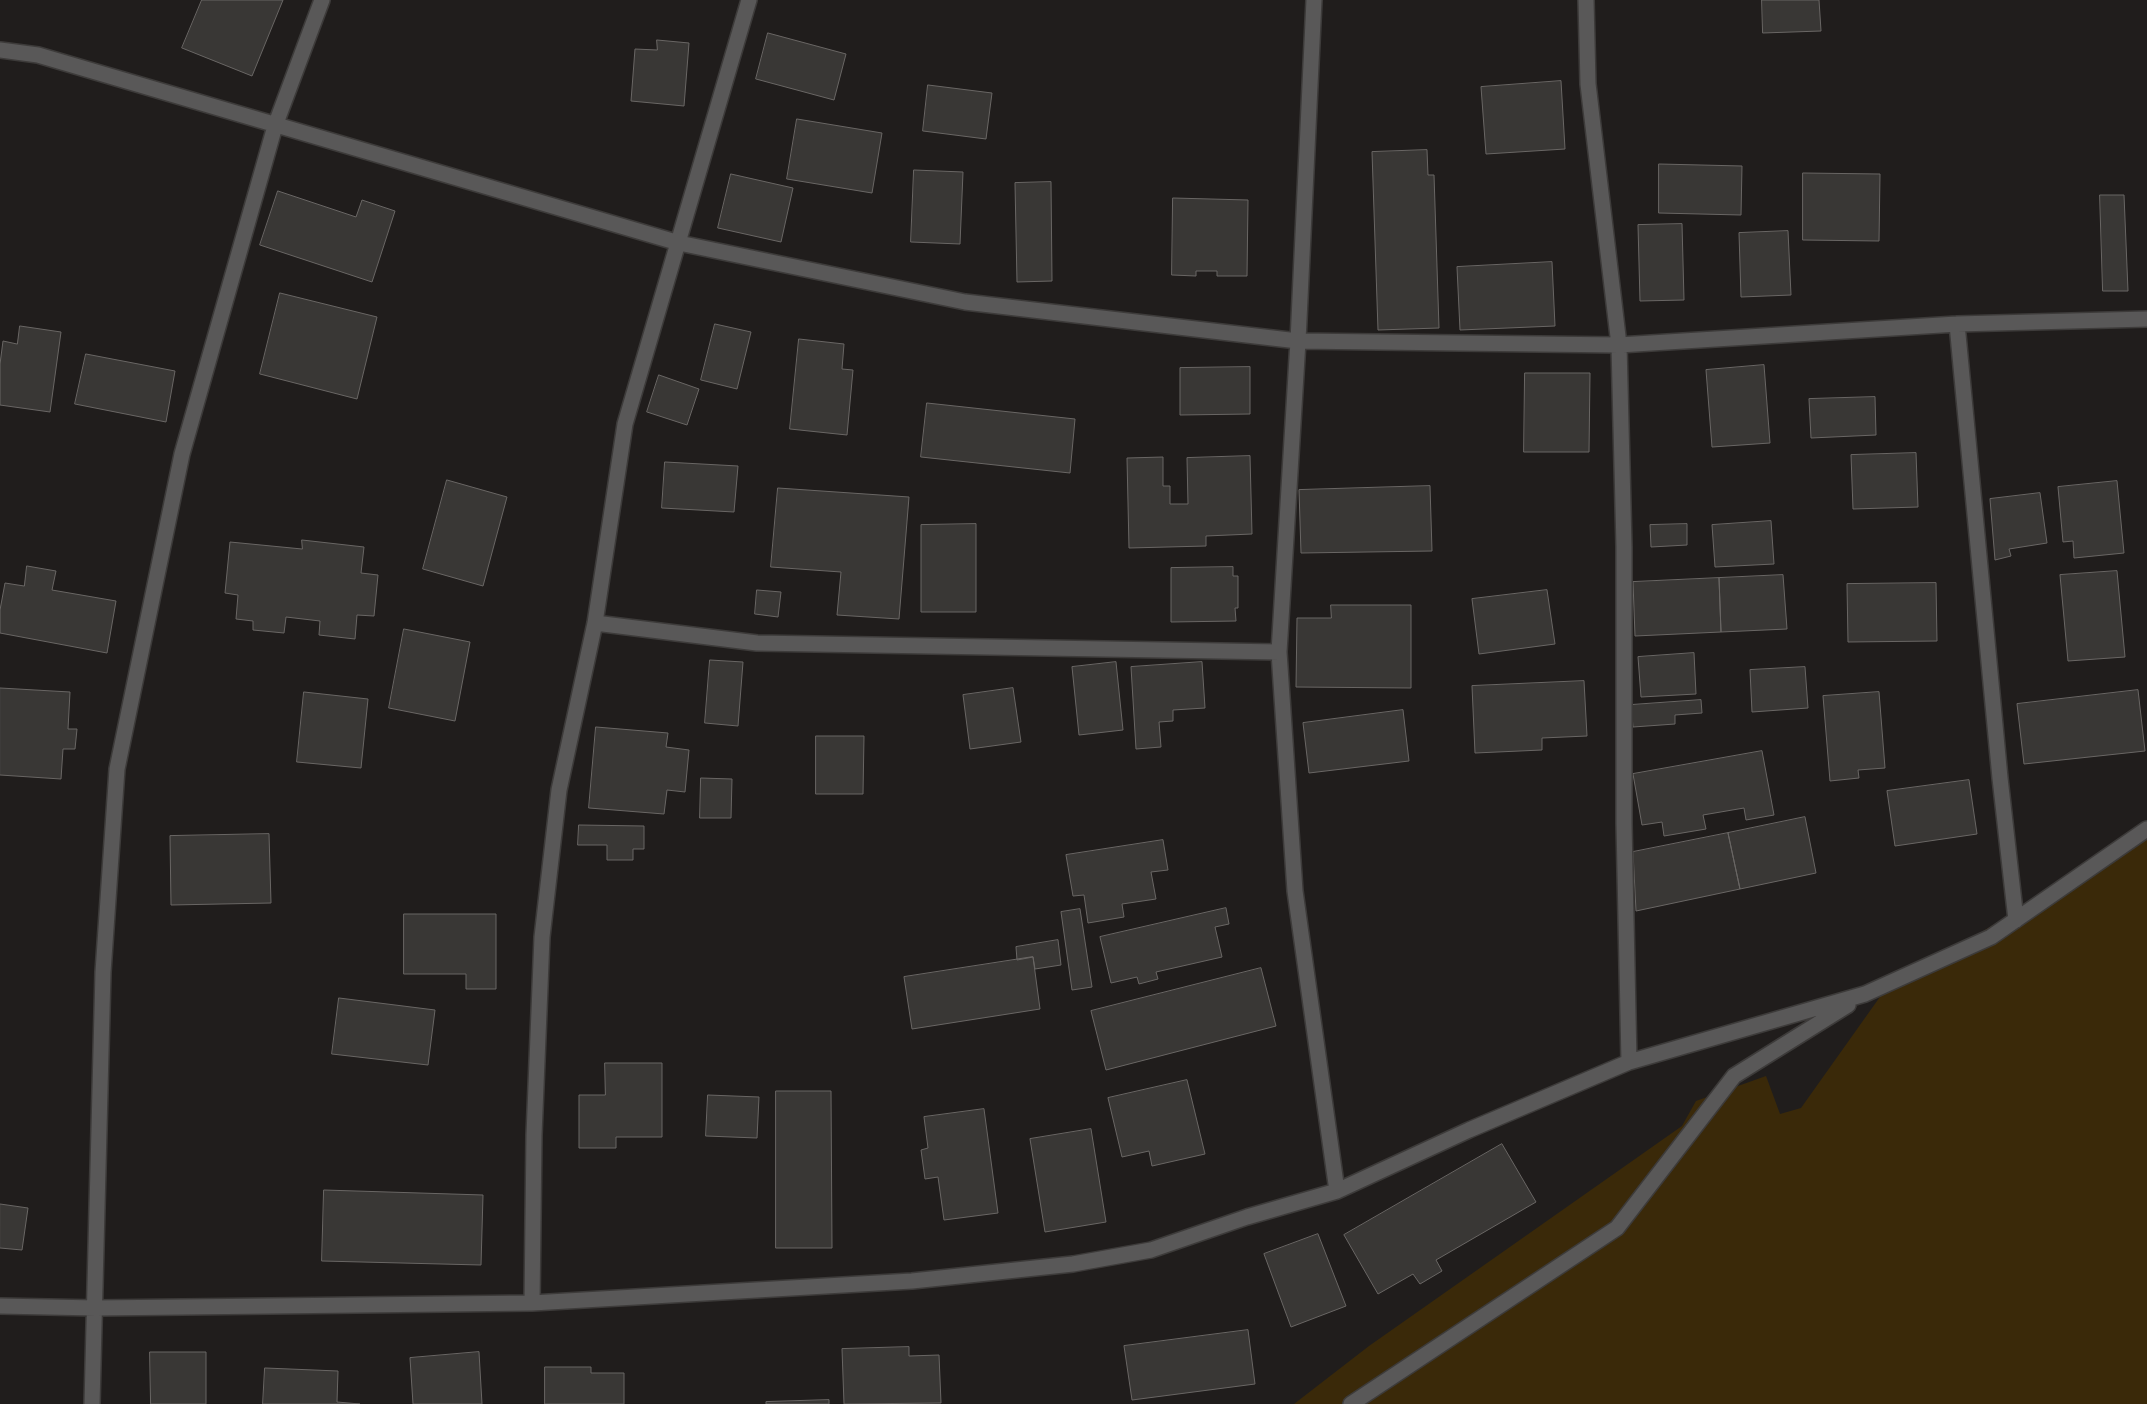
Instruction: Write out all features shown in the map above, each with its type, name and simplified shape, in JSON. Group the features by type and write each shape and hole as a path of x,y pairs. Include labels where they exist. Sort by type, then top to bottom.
{"street":[{"path":"92,1404 96,1308 103,972 117,769 182,454 275,126 322,0"},
{"path":"532,1303 534,1135 542,937 559,790 595,623 625,424 749,0"},
{"path":"1314,0 1298,341 1279,652 1295,891 1337,1191"},
{"path":"1586,0 1588,84 1619,345 1624,547 1624,824 1630,1062"},
{"path":"0,50 38,55 679,243 965,302 1298,341 1619,345 1957,324 2147,319"},
{"path":"1957,324 1999,768 2016,920"},
{"path":"595,623 757,643 1279,652"},
{"path":"1351,1404 1617,1228 1734,1076 1865,994 1991,936 2147,829"},
{"path":"0,1306 96,1308 532,1303 912,1281 1073,1264 1151,1250 1246,1217 1337,1191 1469,1130 1630,1062 1865,994"}],"shaded area":[{"path":"2147,829 2147,1404 1294,1404 1369,1346 1682,1126 1696,1101 1766,1076 1780,1114 1801,1108 1882,994"}],"building":[{"path":"202,0 283,0 252,76 182,48"},
{"path":"1762,0 1819,0 1821,31 1763,33"},
{"path":"768,33 846,54 834,100 756,79"},
{"path":"657,40 689,43 684,106 631,101 635,49 657,50"},
{"path":"1561,81 1565,149 1486,154 1481,87"},
{"path":"928,85 992,93 986,139 923,131"},
{"path":"797,119 882,133 872,193 787,179"},
{"path":"1427,150 1428,175 1434,175 1439,328 1378,330 1372,152"},
{"path":"1659,164 1742,166 1741,215 1659,213"},
{"path":"914,170 963,172 960,244 911,242"},
{"path":"1803,173 1880,174 1879,241 1803,240"},
{"path":"731,174 793,188 781,242 718,228"},
{"path":"1051,182 1052,281 1017,282 1015,183"},
{"path":"278,191 356,217 362,200 395,211 372,282 260,245"},
{"path":"2100,195 2124,195 2128,291 2103,291"},
{"path":"1173,198 1248,200 1247,276 1217,276 1217,271 1196,271 1196,276 1172,275"},
{"path":"1682,224 1684,300 1640,301 1638,225"},
{"path":"1788,231 1791,295 1741,297 1739,233"},
{"path":"1552,262 1555,326 1460,330 1457,267"},
{"path":"280,293 377,317 357,399 260,374"},
{"path":"715,324 751,332 737,389 701,380"},
{"path":"20,326 61,332 50,412 0,405 0,364 3,341 17,344"},
{"path":"799,339 844,344 842,369 853,370 847,435 790,429"},
{"path":"86,354 175,371 166,422 75,404"},
{"path":"1764,365 1770,443 1712,447 1706,370"},
{"path":"1250,367 1250,414 1180,415 1180,368"},
{"path":"1525,373 1590,373 1589,452 1524,452"},
{"path":"659,375 699,389 687,425 647,412"},
{"path":"1875,397 1876,435 1811,438 1809,399"},
{"path":"927,403 1075,419 1070,473 921,457"},
{"path":"1916,453 1918,507 1853,509 1851,455"},
{"path":"1250,456 1252,534 1206,536 1206,546 1129,548 1127,458 1163,457 1163,486 1170,486 1170,504 1188,504 1187,458"},
{"path":"665,462 738,466 734,512 662,508"},
{"path":"447,480 507,497 483,586 423,569"},
{"path":"2117,481 2124,553 2074,558 2073,541 2063,542 2058,487"},
{"path":"1430,486 1432,551 1301,553 1299,490"},
{"path":"778,488 909,497 899,619 837,615 841,572 771,567"},
{"path":"2040,493 2047,543 2009,549 2011,556 1995,560 1990,499"},
{"path":"1771,521 1774,564 1715,567 1712,525"},
{"path":"976,524 976,612 921,612 921,525"},
{"path":"1687,524 1687,545 1651,547 1650,525"},
{"path":"302,540 364,547 361,573 378,575 374,616 357,615 355,639 319,635 320,621 286,617 284,633 253,630 253,621 236,619 238,595 225,593 230,542 302,549"},
{"path":"27,566 56,571 52,590 116,601 107,653 0,633 0,610 5,583 24,586"},
{"path":"1233,567 1233,576 1238,576 1238,608 1235,608 1236,621 1171,622 1171,568"},
{"path":"2117,571 2125,657 2068,661 2060,575"},
{"path":"1783,575 1787,629 1721,632 1719,578"},
{"path":"1719,578 1721,632 1635,636 1633,582"},
{"path":"1936,583 1937,641 1848,642 1847,584"},
{"path":"757,590 781,592 778,617 755,614"},
{"path":"1547,590 1555,644 1479,654 1472,599"},
{"path":"1331,605 1411,605 1411,688 1296,687 1297,618 1331,618"},
{"path":"404,629 470,642 455,721 389,708"},
{"path":"1694,653 1696,694 1641,697 1638,657"},
{"path":"710,660 743,662 738,726 705,723"},
{"path":"1116,662 1123,730 1079,735 1072,667"},
{"path":"1202,662 1205,708 1173,710 1173,721 1159,722 1161,747 1136,749 1131,667"},
{"path":"1805,667 1808,708 1752,712 1750,670"},
{"path":"1584,681 1587,736 1542,738 1542,750 1475,753 1472,686"},
{"path":"0,688 70,692 68,729 77,729 75,749 63,749 61,779 0,775"},
{"path":"1013,688 1021,742 970,749 963,695"},
{"path":"2138,690 2145,751 2024,764 2017,704"},
{"path":"304,692 368,699 361,768 297,762"},
{"path":"1879,692 1885,768 1858,770 1859,778 1830,781 1823,696"},
{"path":"1701,700 1702,713 1675,715 1675,724 1633,727 1631,705"},
{"path":"1403,710 1409,761 1309,773 1303,723"},
{"path":"596,727 668,733 666,747 689,750 685,792 667,790 664,814 589,808"},
{"path":"816,736 864,736 863,794 816,794"},
{"path":"1762,751 1774,815 1746,820 1744,808 1703,815 1706,829 1664,836 1662,822 1642,825 1633,774"},
{"path":"701,778 732,779 731,818 700,818"},
{"path":"1969,780 1977,834 1895,846 1887,791"},
{"path":"1805,817 1816,873 1740,889 1728,833"},
{"path":"579,825 644,826 644,849 633,849 633,860 607,860 607,845 578,845"},
{"path":"1728,833 1740,889 1636,911 1633,852"},
{"path":"269,834 271,903 171,905 170,836"},
{"path":"1163,840 1168,870 1151,872 1156,899 1122,904 1124,917 1088,923 1084,895 1073,896 1066,855"},
{"path":"1226,908 1229,924 1215,927 1222,957 1156,972 1158,979 1139,984 1137,977 1111,983 1100,937"},
{"path":"1080,909 1092,987 1072,990 1061,912"},
{"path":"404,914 496,914 496,989 466,989 466,974 404,974"},
{"path":"1058,940 1061,965 1035,969 1033,957 1017,960 1016,947"},
{"path":"1033,957 1040,1009 912,1029 904,977"},
{"path":"1261,968 1276,1026 1106,1070 1091,1011"},
{"path":"339,998 435,1010 428,1065 332,1054"},
{"path":"605,1063 662,1063 662,1137 616,1137 616,1148 579,1148 579,1095 605,1095"},
{"path":"1187,1080 1205,1154 1152,1166 1149,1151 1122,1157 1108,1098"},
{"path":"776,1091 831,1091 832,1248 776,1248"},
{"path":"708,1095 759,1097 757,1138 706,1136"},
{"path":"984,1109 998,1213 944,1220 938,1177 925,1179 921,1150 928,1148 924,1117"},
{"path":"1091,1129 1106,1222 1045,1232 1030,1139"},
{"path":"1502,1144 1536,1202 1436,1260 1442,1271 1420,1284 1413,1274 1378,1294 1344,1235"},
{"path":"324,1190 483,1195 481,1265 322,1261"},
{"path":"0,1204 28,1208 22,1250 0,1248"},
{"path":"1318,1234 1346,1306 1291,1327 1264,1254"},
{"path":"1248,1330 1255,1384 1132,1400 1124,1346"},
{"path":"909,1347 909,1356 939,1355 941,1403 844,1404 842,1349"},
{"path":"150,1352 206,1352 206,1404 151,1404"},
{"path":"479,1352 482,1404 413,1404 410,1358"},
{"path":"545,1367 591,1367 591,1373 624,1373 624,1404 545,1404"},
{"path":"265,1368 338,1371 337,1402 360,1404 263,1404"},
{"path":"829,1400 829,1404 766,1404 766,1402"}]}
